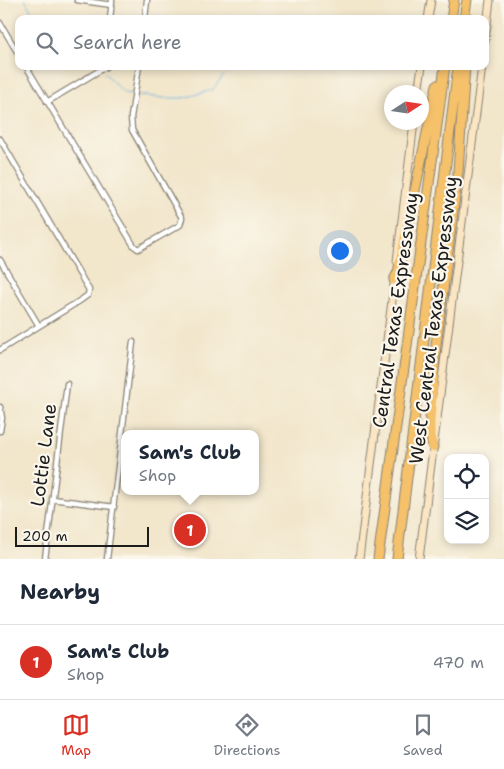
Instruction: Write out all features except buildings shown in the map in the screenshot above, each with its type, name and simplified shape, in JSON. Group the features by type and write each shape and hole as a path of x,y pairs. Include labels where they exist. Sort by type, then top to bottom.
{"highway":[{"path":"452,15 454,0"},
{"path":"465,15 467,0"},
{"path":"394,280 398,272 436,92 443,70"},
{"name":"Central Texas Expressway","path":"378,559 443,70"},
{"name":"Central Texas Expressway","path":"397,559 458,70"},
{"path":"433,447 430,436 430,419 436,345 458,172 465,70"}],"main road":[{"path":"428,15 430,0"},
{"path":"488,15 490,0"},
{"path":"419,85 421,70"},
{"name":"West Central Texas Expressway","path":"419,559 482,70"},
{"path":"359,559 413,130"}],"street":[{"path":"77,0 112,2 110,15"},
{"path":"145,15 147,0"},
{"path":"0,23 15,48"},
{"path":"28,70 134,246 142,248 180,225 182,218 132,130 138,70"},
{"path":"47,102 100,70"},
{"path":"0,140 89,290 88,295 0,350"},
{"path":"0,260 39,326"},
{"path":"123,430 133,342"},
{"name":"Lottie Lane","path":"45,559 67,384"},
{"path":"0,407 2,418 0,432"},
{"path":"107,559 121,446"},
{"path":"52,499 114,506"}],"waterway":[{"path":"25,0 34,15"},
{"path":"104,72 124,93 131,94"},
{"path":"138,95 184,98 212,90 224,75"}],"place":[{"name":"Sam's Club","path":"190,530"}]}
